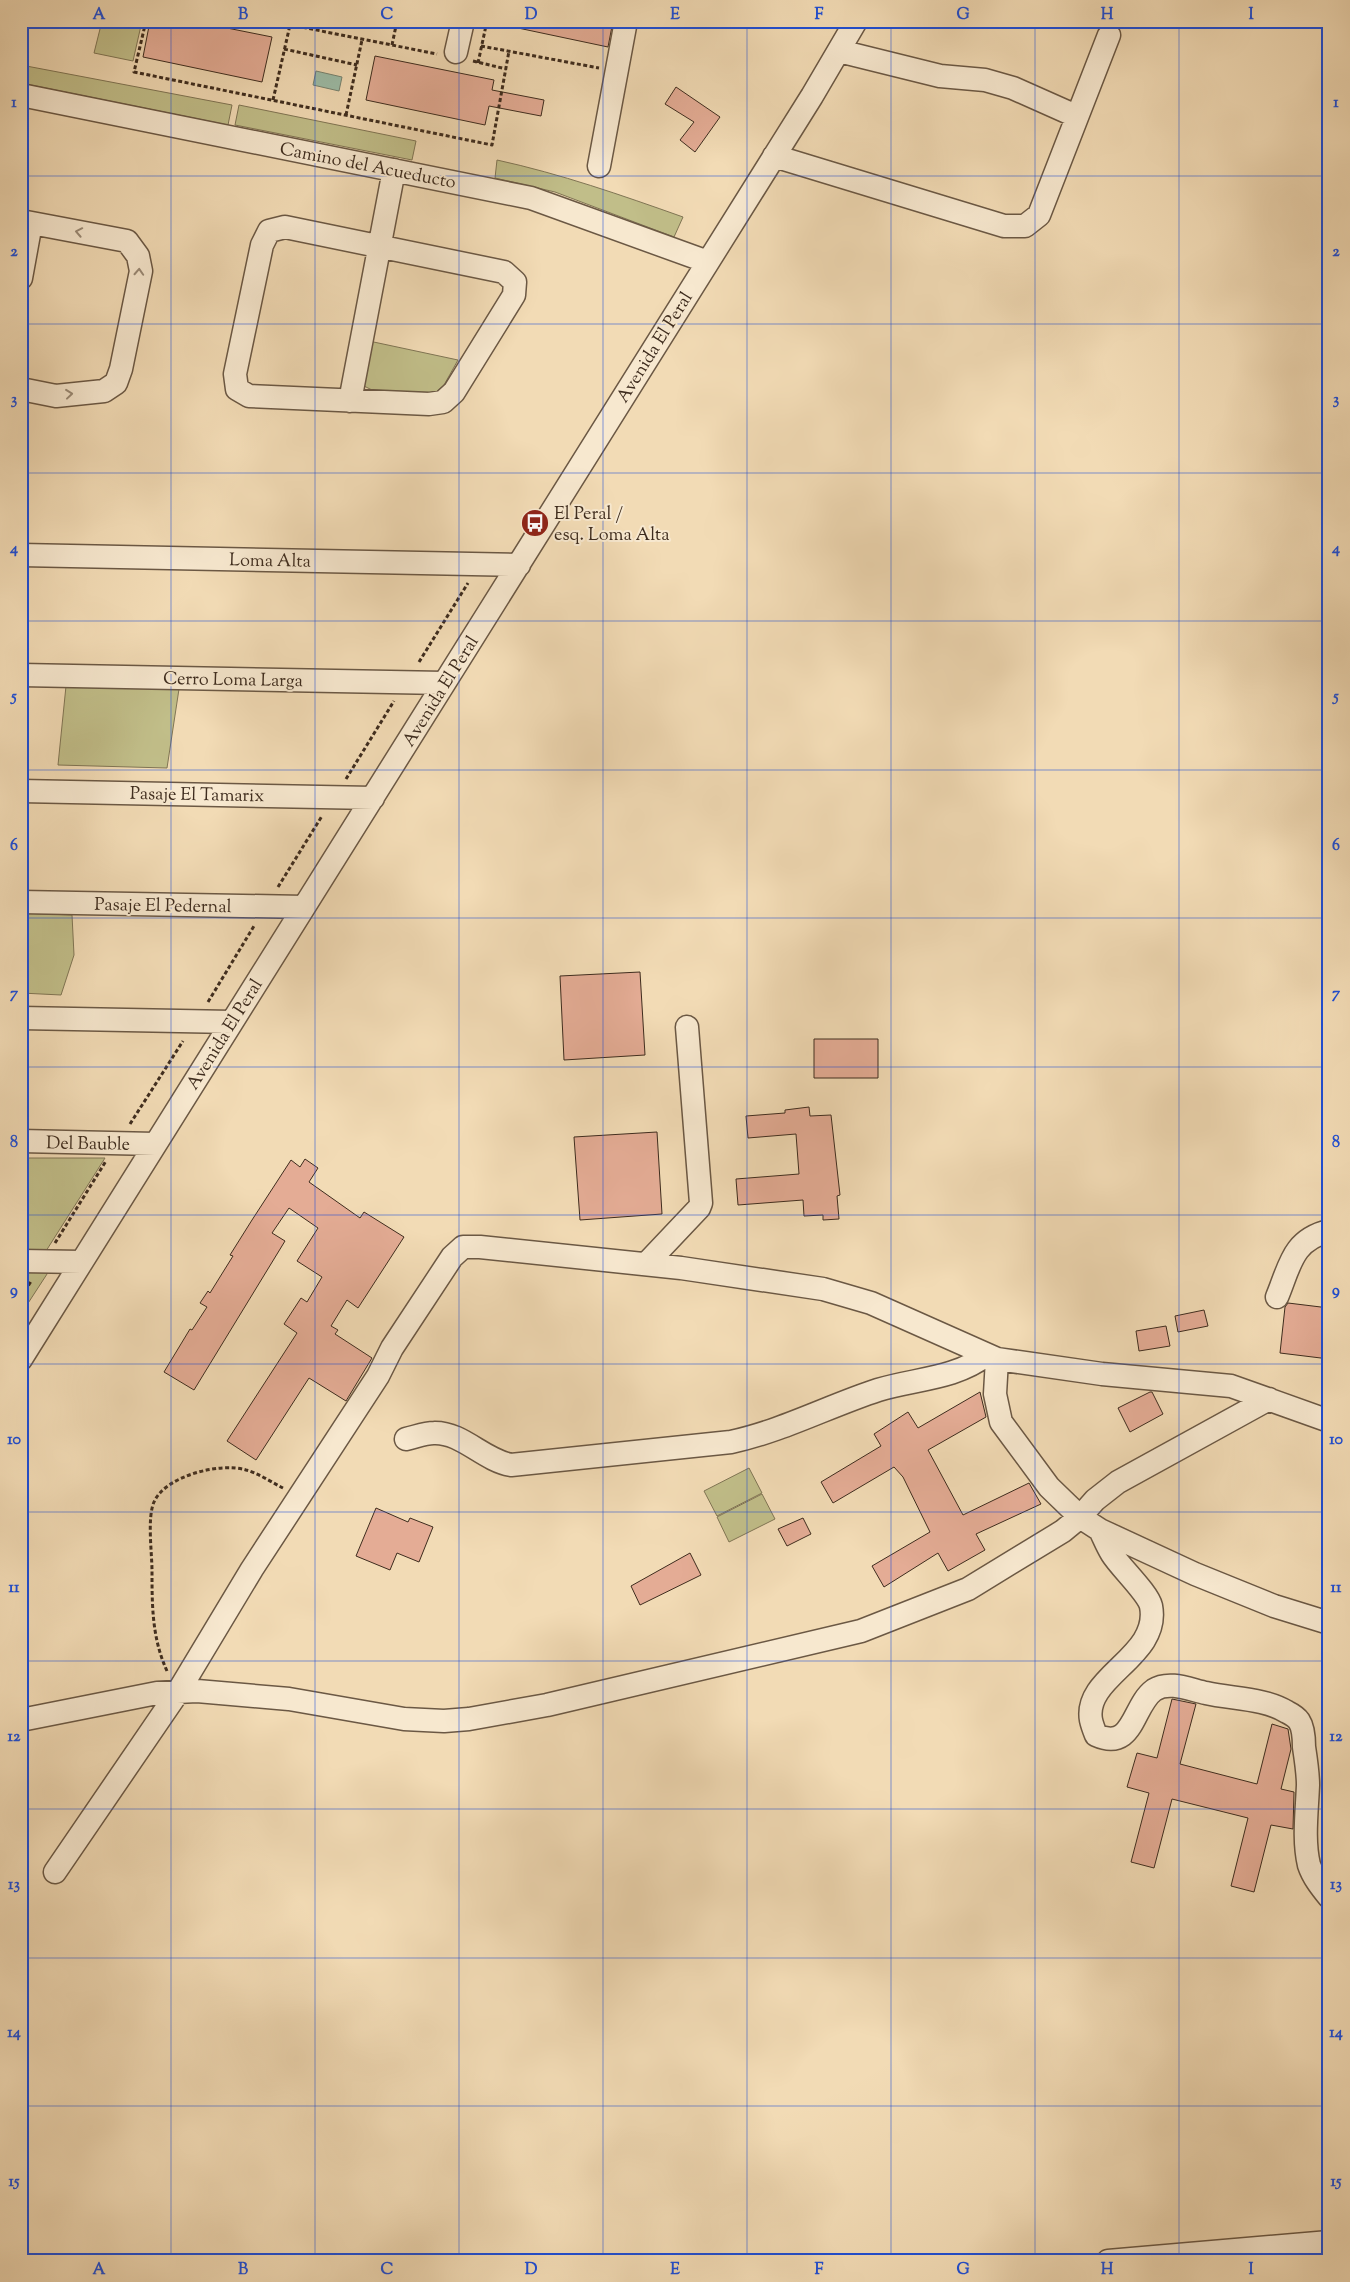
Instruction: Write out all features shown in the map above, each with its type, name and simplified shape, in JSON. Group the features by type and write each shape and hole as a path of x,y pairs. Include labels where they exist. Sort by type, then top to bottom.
{"street":[{"path":"458,56 463,21"},
{"path":"599,166 626,21"},
{"name":"Avenida El Peral","path":"21,1359 519,565 856,21"},
{"path":"774,156 1004,226 1025,226 1039,215 1109,35"},
{"path":"839,51 940,76 985,80 1013,88 1076,116"},
{"name":"Camino del Acueducto","path":"21,95 531,198 708,262"},
{"path":"350,401 394,170"},
{"path":"21,278 26,222 127,241 138,256 140,270 121,369 116,383 104,391 56,396 21,389"},
{"path":"284,227 504,272 515,282 514,295 454,392 443,402 429,404 350,401 249,396 237,389 235,374 262,245 269,231 284,227"},
{"name":"Loma Alta","path":"21,555 519,565"},
{"name":"Cerro Loma Larga","path":"21,675 444,683"},
{"name":"Pasaje El Tamarix","path":"21,791 372,798"},
{"name":"Pasaje El Pedernal","path":"21,902 304,907"},
{"path":"21,1018 232,1022"},
{"path":"646,1264 699,1208 701,1203 688,1026"},
{"name":"Del Bauble","path":"21,1141 155,1144"},
{"path":"1277,1297 1298,1248 1307,1238 1329,1231"},
{"path":"55,1872 178,1692 252,1569 378,1376 392,1348 452,1257 463,1247 480,1247 646,1264 840,1293 871,1303 991,1357 1102,1374 1220,1384 1269,1399 1329,1422"},
{"path":"21,1261 82,1262"},
{"path":"406,1439 434,1433 443,1434 464,1442 493,1460 510,1465 731,1442 759,1434 879,1390 962,1369 991,1357"},
{"path":"991,1357 995,1394 1001,1422 1048,1487 1080,1517 1100,1530 1195,1574 1256,1599 1329,1623"},
{"path":"21,1720 124,1698 178,1692 262,1696 404,1719 444,1721 469,1719 548,1705 861,1631 968,1589 1063,1531 1080,1517 1095,1500 1118,1482 1269,1399"},
{"path":"1100,1530 1112,1554 1150,1604 1152,1616 1149,1633 1144,1642 1102,1687 1092,1702 1090,1719 1096,1735 1105,1739 1118,1738 1127,1731 1146,1699 1155,1690 1174,1686 1266,1704 1288,1712 1300,1722 1304,1742 1308,1783 1307,1853 1310,1867 1318,1884 1329,1897"},
{"path":"1108,2261 1329,2242"}],"path":[{"path":"146,21 134,72 492,144 509,51"},
{"path":"271,21 362,40 458,56 478,63 506,69"},
{"path":"392,45 397,21"},
{"path":"478,63 487,21"},
{"path":"273,100 290,25"},
{"path":"346,115 362,40"},
{"path":"482,46 617,71"},
{"path":"284,49 357,64"},
{"path":"21,1296 196,1022 480,564"},
{"path":"178,1692 161,1660 153,1629 151,1519 154,1503 163,1489 188,1476 215,1469 230,1468 246,1470 299,1496"}],"shaded area":[{"path":"102,21 142,21 133,61 94,53"},
{"path":"21,65 232,105 228,125 21,83"},
{"path":"316,71 342,77 339,91 313,85"},
{"path":"239,105 416,141 412,160 235,125"},
{"path":"497,160 568,178 683,217 674,237 555,192 495,178"},
{"path":"369,341 458,360 444,385 435,393 372,390 364,386"},
{"path":"66,686 179,689 167,768 58,765"},
{"path":"21,913 72,915 74,955 61,995 21,993"},
{"path":"21,1158 105,1158 46,1251 21,1250"},
{"path":"21,1270 49,1271 21,1314"},
{"path":"749,1468 762,1493 717,1516 704,1491"},
{"path":"762,1494 775,1519 729,1542 717,1517"}],"building":[{"path":"150,21 192,21 272,37 262,82 143,57"},
{"path":"518,21 613,21 608,47 518,28"},
{"path":"375,56 494,80 492,90 544,100 541,116 489,106 485,125 366,100"},
{"path":"676,87 720,117 695,152 680,140 694,122 665,104"},
{"path":"640,972 645,1055 564,1060 560,976"},
{"path":"814,1039 878,1039 878,1078 814,1078"},
{"path":"809,1107 810,1116 831,1115 840,1195 837,1196 839,1219 823,1220 823,1215 804,1216 803,1200 738,1205 736,1179 799,1174 796,1134 748,1138 746,1116 785,1113 785,1110"},
{"path":"657,1132 662,1214 580,1220 574,1137"},
{"path":"305,1159 318,1168 309,1182 360,1218 364,1212 404,1237 358,1308 347,1300 331,1326 338,1330 335,1334 372,1358 346,1401 309,1378 256,1460 227,1441 297,1333 284,1324 301,1298 307,1302 322,1277 297,1261 318,1228 289,1208 272,1233 285,1241 194,1390 164,1372 190,1329 192,1330 207,1307 200,1303 208,1291 210,1293 233,1256 230,1255 291,1160 300,1167"},
{"path":"1288,1303 1329,1308 1329,1359 1280,1353 1285,1307"},
{"path":"1204,1310 1208,1326 1178,1332 1175,1316"},
{"path":"1166,1326 1170,1346 1139,1351 1136,1331"},
{"path":"980,1392 986,1417 928,1450 963,1515 1029,1483 1041,1504 976,1534 985,1550 948,1571 938,1553 884,1587 872,1566 930,1532 903,1477 894,1467 833,1503 821,1482 881,1446 874,1434 908,1412 918,1428"},
{"path":"1152,1392 1163,1414 1130,1432 1118,1408"},
{"path":"376,1508 408,1522 410,1518 433,1527 419,1562 397,1553 390,1570 356,1556"},
{"path":"803,1518 811,1534 787,1546 778,1529"},
{"path":"690,1553 701,1575 640,1605 631,1586"},
{"path":"1172,1699 1196,1704 1180,1764 1257,1784 1272,1724 1288,1729 1291,1749 1281,1789 1294,1792 1293,1829 1271,1825 1254,1892 1231,1886 1248,1818 1172,1799 1154,1868 1131,1862 1149,1793 1127,1787 1137,1753 1157,1758"}],"place":[{"name":"El Peral / esq. Loma Alta","path":"535,523"}]}
